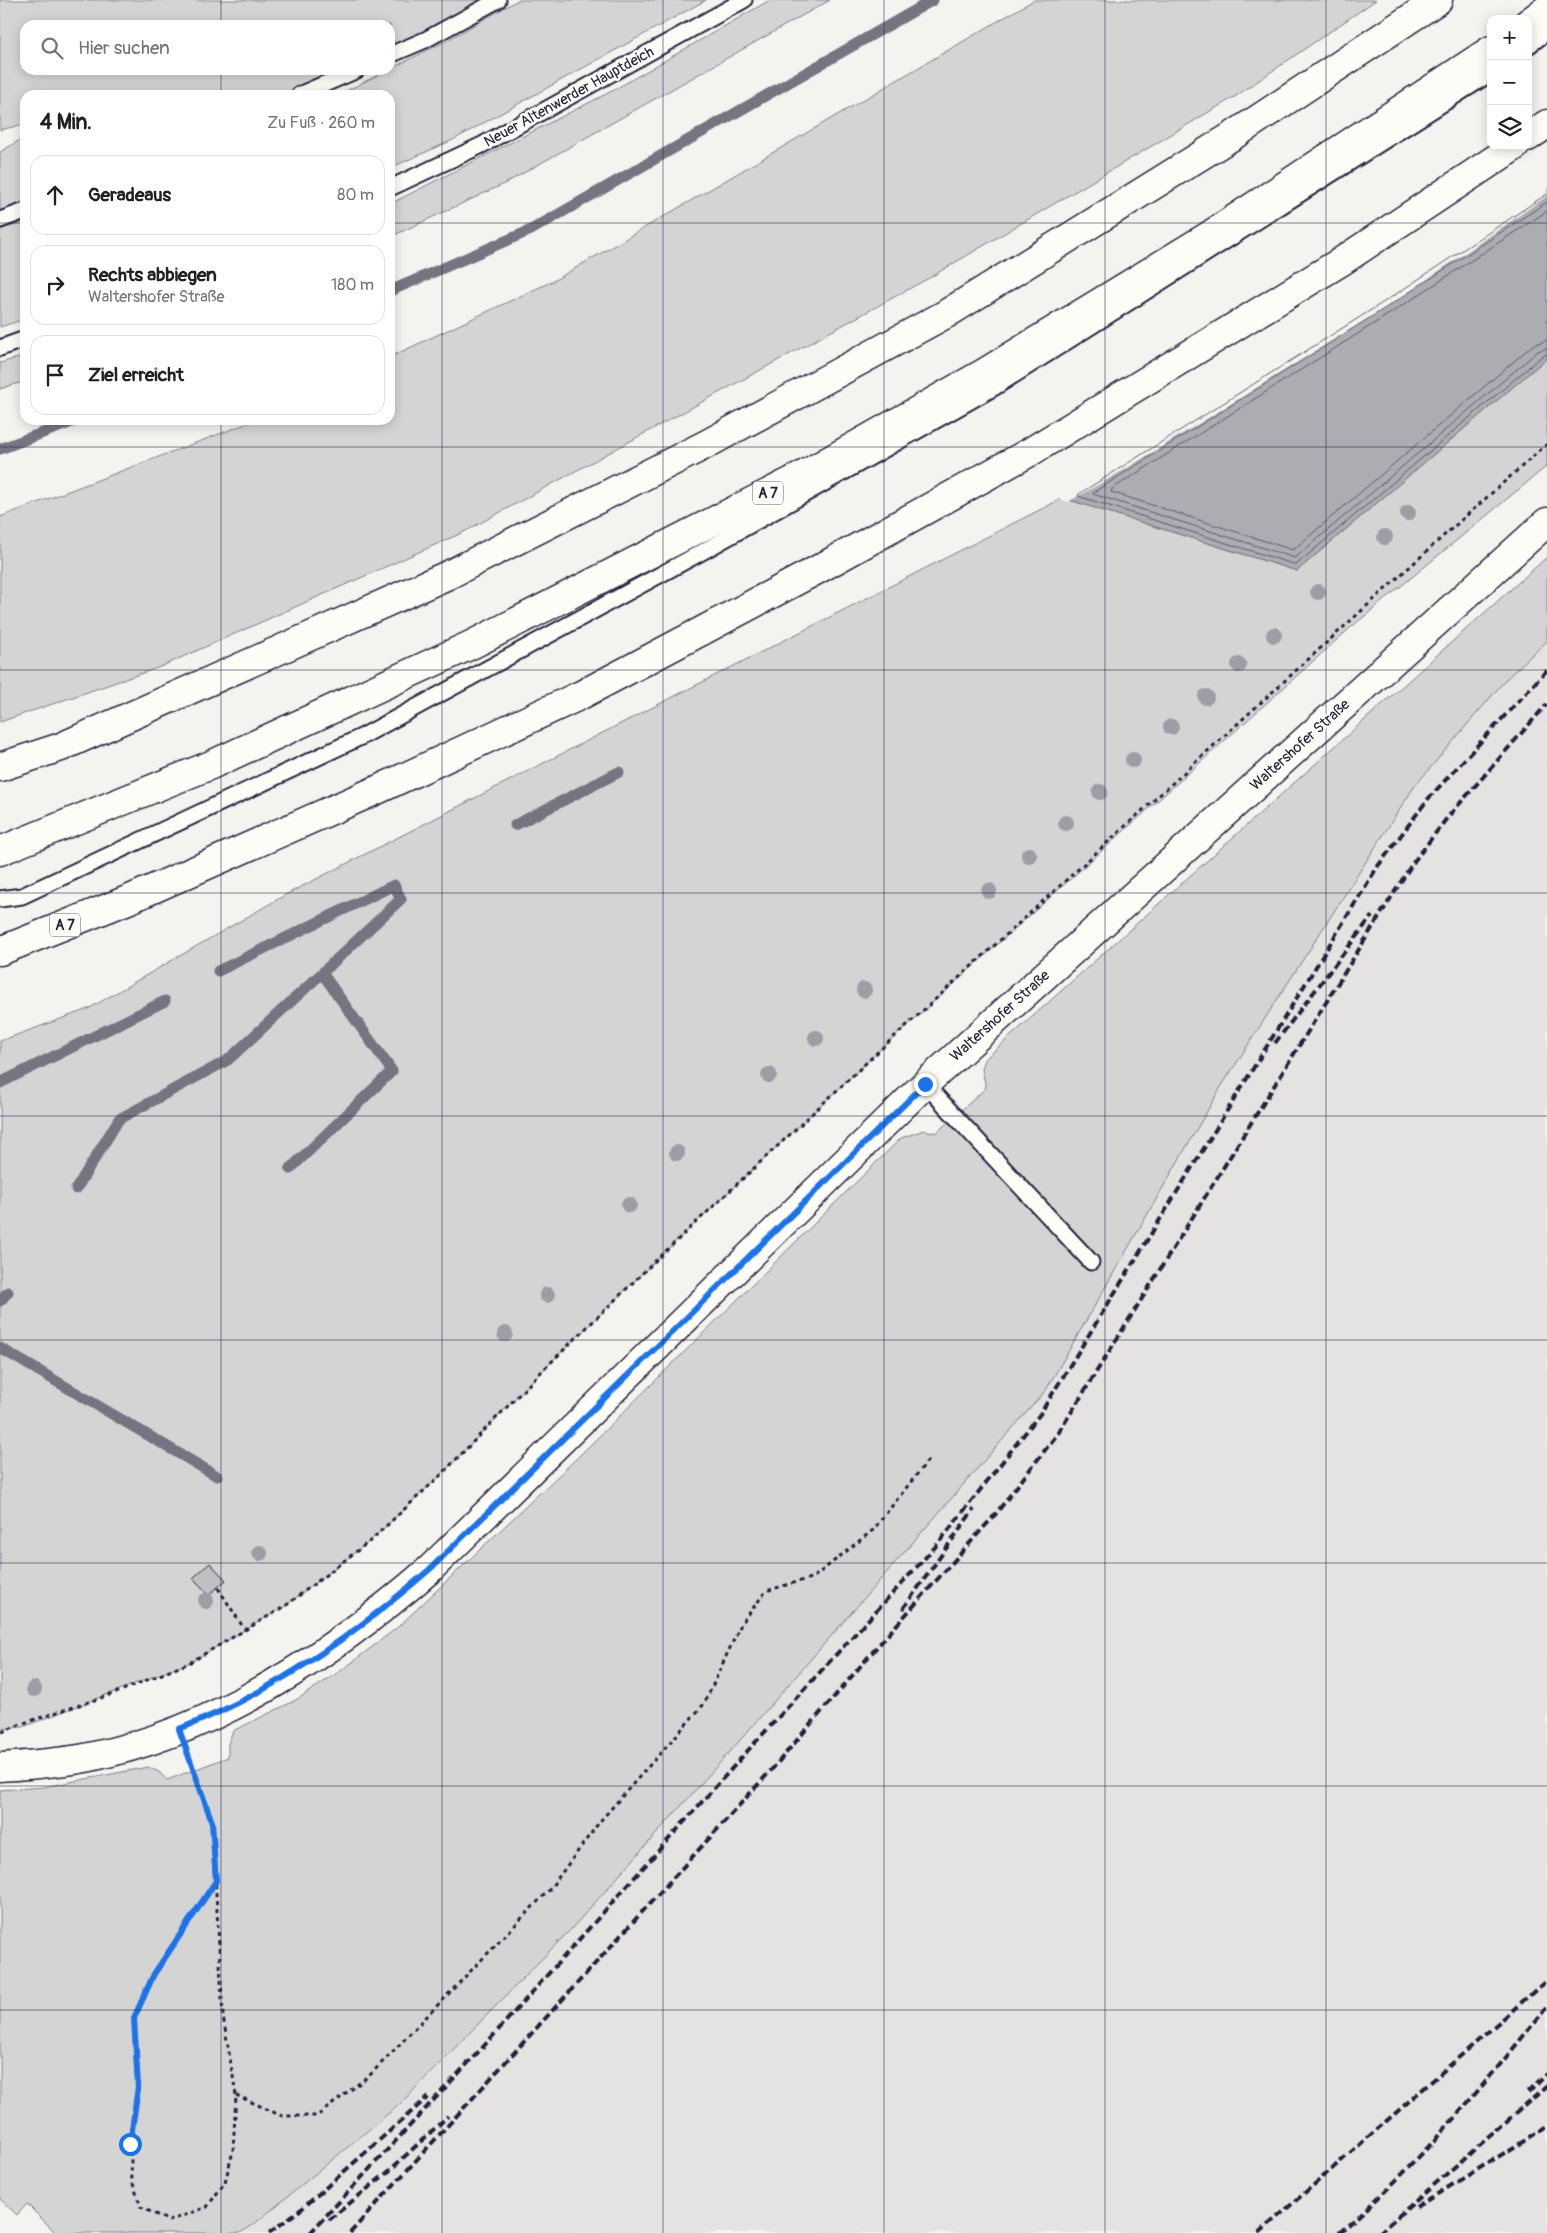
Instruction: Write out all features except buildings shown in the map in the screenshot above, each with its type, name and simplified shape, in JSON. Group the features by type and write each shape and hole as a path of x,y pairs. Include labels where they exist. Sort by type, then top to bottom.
{"main road":[{"path":"0,767 61,747 448,575 705,445 946,314 1234,135 1438,0"},
{"path":"1532,20 1547,9"},
{"name":"A 7","path":"0,851 211,765 473,644 802,476 984,373 1207,236 1487,53"},
{"path":"1532,134 1547,124"},
{"name":"A 7","path":"0,951 148,890 377,790 536,716 580,695 815,571 1038,447 1342,261 1509,150"},
{"name":"Waltershofer Straße","path":"0,1767 35,1765 90,1757 147,1741 179,1729 227,1708 272,1685 336,1644 384,1609 430,1569 925,1084 1547,522"}],"lane":[{"path":"395,54 425,40 498,0"},
{"name":"Neuer Altenwerder Hauptdeich","path":"395,186 482,145 744,0"},
{"path":"1532,43 1547,32"},
{"path":"311,90 345,75"},
{"path":"0,899 22,896 363,736 702,552 995,387 1487,75"},
{"path":"0,220 20,213"},
{"path":"0,348 20,341"},
{"path":"925,1084 1090,1262"}],"path":[{"path":"0,1733 21,1724 113,1694 189,1663 284,1607 370,1541 442,1475 538,1375 653,1263 874,1055 1547,444"},
{"path":"236,2095 282,2116 317,2116 370,2075 549,1890 601,1820 704,1704 741,1624 766,1591 814,1578 873,1530 929,1459"},
{"path":"218,1588 245,1630"},
{"path":"179,1729 212,1822 216,1881 223,2016 236,2095 233,2151 225,2182 207,2206 169,2221 141,2207 132,2181 130,2144 138,2087 134,2018 154,1974 216,1881"}],"shaded area":[{"path":"0,0 498,0 395,52 395,20 20,20 20,75 345,75 311,90 20,90 20,125 0,130"},
{"path":"518,0 706,0 453,140 395,166 395,90 348,90 378,75 395,75 395,66 446,41"},
{"path":"770,0 830,0 504,184 395,235 395,201 612,91"},
{"path":"1034,0 1376,0 1236,96 929,278 464,532 160,667 0,722 0,517 243,425 395,425 395,355 555,280"},
{"path":"20,140 20,213 0,220 0,152"},
{"path":"20,224 20,321 0,327 0,230"},
{"path":"20,357 20,383 0,389 0,363"},
{"path":"1547,358 1547,466 1349,629 882,1048 653,1263 538,1375 441,1475 370,1541 284,1607 189,1663 23,1727 0,1729 0,1041 88,1009 285,895 1063,498 1297,571"},
{"path":"1547,557 1547,641 1507,678 1414,787 1221,1087 1046,1390 742,1738 573,1927 400,2104 253,2225 240,2233 56,2233 27,2204 17,2215 0,2199 0,1790 44,1787 148,1767 159,1772 167,1780 228,1757 228,1744 233,1731 296,1700 342,1670 398,1627 577,1458 901,1138 924,1130 936,1133 986,1088 982,1069 985,1059"},
{"path":"1547,641 1547,2233 240,2233 254,2225 400,2104 573,1927 742,1738 1046,1390 1221,1087 1414,787 1507,678"}],"water":[{"path":"1547,188 1547,358 1297,571 1063,498 1384,296"}],"pier":[{"path":"1547,186 1547,196 1393,303 1124,470 1068,502 1060,499 1061,496 1383,293"}],"waterway":[{"path":"395,289 531,230 933,0"},
{"path":"0,449 64,425"},
{"path":"515,825 619,772"},
{"path":"218,971 394,885 401,899 322,973 392,1071 290,1169"},
{"path":"76,1189 119,1119 228,1060 322,973"},
{"path":"0,1083 165,1001"},
{"path":"0,1301 8,1292"},
{"path":"0,1348 217,1476"}],"railway":[{"path":"310,2233 483,2047 751,1747 936,1546 1040,1414 1378,866 1428,799 1547,670"},
{"path":"350,2233 774,1767 876,1648 994,1516 1059,1432 1412,864 1447,818 1547,704"},
{"path":"1275,1043 1372,916"},
{"path":"903,1609 974,1509"},
{"path":"1259,2233 1547,1980"},
{"path":"1339,2233 1368,2208 1448,2125 1547,2007"},
{"path":"1528,2093 1547,2074"},
{"path":"1379,2233 1547,2086"},
{"path":"269,2233 304,2207 428,2097"},
{"path":"329,2220 388,2172 448,2116"},
{"path":"1416,2207 1547,2127"}],"route":[{"path":"130,2144 138,2087 134,2018 154,1974 216,1881 212,1822 179,1729 200,1721 272,1685 303,1666 384,1609 430,1569 925,1084"}]}
